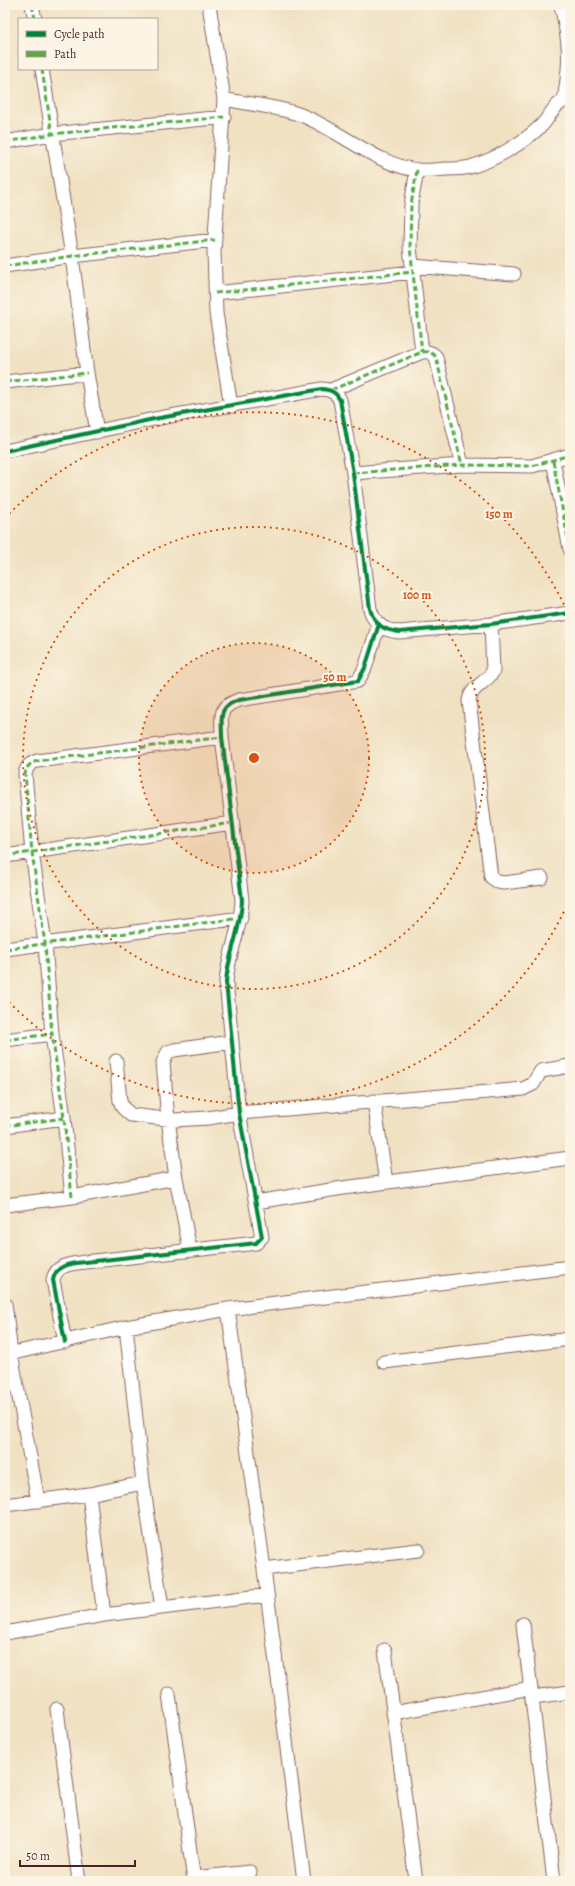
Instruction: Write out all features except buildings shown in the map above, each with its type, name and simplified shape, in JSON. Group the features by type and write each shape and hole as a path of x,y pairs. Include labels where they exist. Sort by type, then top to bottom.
{"street":[{"path":"32,5 35,18"},
{"path":"209,5 224,99 215,240 216,313 231,406"},
{"path":"224,99 300,115 325,125 378,156 395,164 417,170 467,168 486,162 531,134 543,124 557,105 567,100 570,52 560,5"},
{"path":"42,70 72,256 87,373 97,432"},
{"path":"5,142 52,134 224,117"},
{"path":"417,170 410,220 413,269 422,352"},
{"path":"5,266 72,256 215,240"},
{"path":"215,293 413,269 514,274"},
{"path":"331,390 422,352 427,351 432,353 436,357 462,465"},
{"path":"5,382 87,373"},
{"path":"5,451 154,419 322,389 331,390 337,394 340,400 353,473 370,609 373,618 379,624 388,631 399,632 491,624 570,613"},
{"path":"353,473 462,465 512,467 532,466 570,455"},
{"path":"553,461 570,549"},
{"path":"65,1342 53,1280 55,1272 59,1268 85,1262 248,1244 260,1240 262,1237 239,1113 226,982 227,972 241,918 242,888 232,823 222,737 222,711 228,704 239,700 358,680 365,668 379,624"},
{"path":"491,624 493,671 491,675 473,690 469,701 491,877 498,882 504,883 542,878"},
{"path":"72,1197 64,1118 52,1034 45,944 32,852 25,774 26,768 30,763 37,761 222,737"},
{"path":"5,856 232,823"},
{"path":"5,949 241,918"},
{"path":"5,1040 52,1034"},
{"path":"190,1250 176,1178 168,1119 163,1062 168,1052 231,1042"},
{"path":"116,1061 120,1101 123,1108 132,1115 174,1120 208,1118 239,1113 374,1101 523,1089 533,1084 541,1071 570,1066"},
{"path":"374,1101 386,1182"},
{"path":"5,1126 64,1118"},
{"path":"256,1202 386,1182 570,1158"},
{"path":"5,1205 72,1197 176,1178"},
{"path":"8,1354 126,1327 228,1309 570,1266"},
{"path":"5,1304 8,1354 38,1501"},
{"path":"228,1309 264,1569 304,1881"},
{"path":"126,1327 143,1483 162,1608"},
{"path":"384,1362 570,1339"},
{"path":"5,1505 89,1494 143,1483"},
{"path":"89,1494 104,1615"},
{"path":"264,1569 418,1550"},
{"path":"5,1633 104,1615 267,1594"},
{"path":"523,1624 554,1881"},
{"path":"385,1650 416,1881"},
{"path":"393,1713 532,1692 570,1692"},
{"path":"169,1694 194,1880 250,1872"},
{"path":"57,1709 79,1881"}],"marked path":[{"path":"32,5 35,18"},
{"path":"42,70 52,134"},
{"path":"5,142 52,134 224,117"},
{"path":"417,170 411,205 410,247 422,352"},
{"path":"5,266 72,256 215,240"},
{"path":"215,293 413,272"},
{"path":"331,390 422,352 431,353 436,357 462,465"},
{"path":"5,382 87,373"},
{"path":"353,473 462,465 532,466 570,455"},
{"path":"553,461 570,549"},
{"path":"72,1197 64,1118 52,1034 45,944 32,852 25,774 28,767 37,761 222,737"},
{"path":"5,856 232,823"},
{"path":"5,949 241,918"},
{"path":"5,1040 52,1034"},
{"path":"5,1126 64,1118"}],"cycle path":[{"path":"5,451 154,419 322,389 328,390 335,393 340,400 353,473 370,609 374,619 380,626 388,630 399,632 491,624 570,613"},
{"path":"65,1342 53,1280 57,1271 61,1268 70,1264 85,1262 256,1243 262,1237 239,1113 226,982 229,962 239,922 242,900 222,737 222,714 227,706 239,700 358,681 365,668 379,624"}]}
